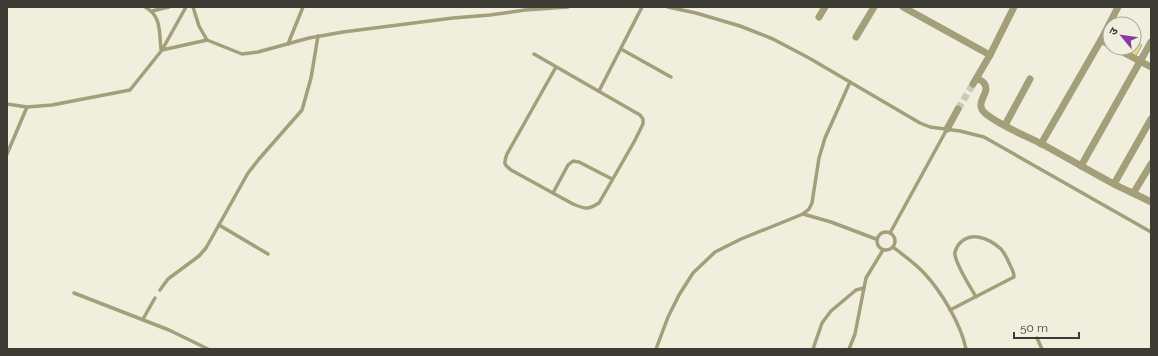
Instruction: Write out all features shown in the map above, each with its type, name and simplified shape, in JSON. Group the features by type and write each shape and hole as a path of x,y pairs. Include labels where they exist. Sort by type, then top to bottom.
{"street":[{"path":"819,17 825,7"},
{"path":"856,37 874,7"},
{"path":"903,7 990,55"},
{"path":"1014,7 975,81 984,83 985,86 980,104 981,109 986,114 1005,125 1114,184 1134,192 1151,202"},
{"path":"1042,144 1118,7"},
{"path":"1081,166 1151,42"},
{"path":"1129,56 1151,67"},
{"path":"1005,125 1030,79"},
{"path":"947,129 958,110"},
{"path":"1114,184 1151,119"},
{"path":"1134,192 1151,164"}],"lane":[{"path":"145,7 152,11 159,24 162,50"},
{"path":"152,11 169,7"},
{"path":"7,104 27,107 52,105 130,90 162,50 186,7"},
{"path":"193,7 199,26 207,40"},
{"path":"288,44 303,7"},
{"path":"162,50 207,40 242,54 258,52 318,36 453,18 568,7"},
{"path":"599,91 642,7"},
{"path":"668,7 696,13 740,26 773,39 809,58 920,124 930,128 960,131 984,137 1151,232"},
{"path":"160,290 168,279 199,256 206,248 248,173 302,110 312,78 318,36"},
{"path":"621,49 671,77"},
{"path":"534,54 599,91 643,119 643,124 634,142 599,203 592,207 583,208 552,193 511,170 504,162 507,154 556,67"},
{"path":"656,349 668,317 679,295 693,273 715,252 741,239 803,214 809,209 812,203 819,158 825,138 850,82"},
{"path":"7,154 27,107"},
{"path":"890,233 947,129"},
{"path":"552,193 568,165 573,160 612,179"},
{"path":"803,214 831,222 876,239"},
{"path":"219,225 268,254"},
{"path":"883,250 878,246 876,239 880,233 890,233 894,238 893,247"},
{"path":"950,310 976,297 1014,277 1014,274 1002,250 994,243 986,239 969,237 961,242 954,254 976,297"},
{"path":"849,349 855,334 866,278 883,250 893,247"},
{"path":"893,247 924,273 935,286 959,326 966,349"},
{"path":"813,349 822,323 831,311 856,290 864,288"},
{"path":"74,293 143,319 188,338 208,349"},
{"path":"143,319 155,298"},
{"path":"1037,338 1042,349"}],"tunnel":[{"path":"958,109 973,84"}]}
